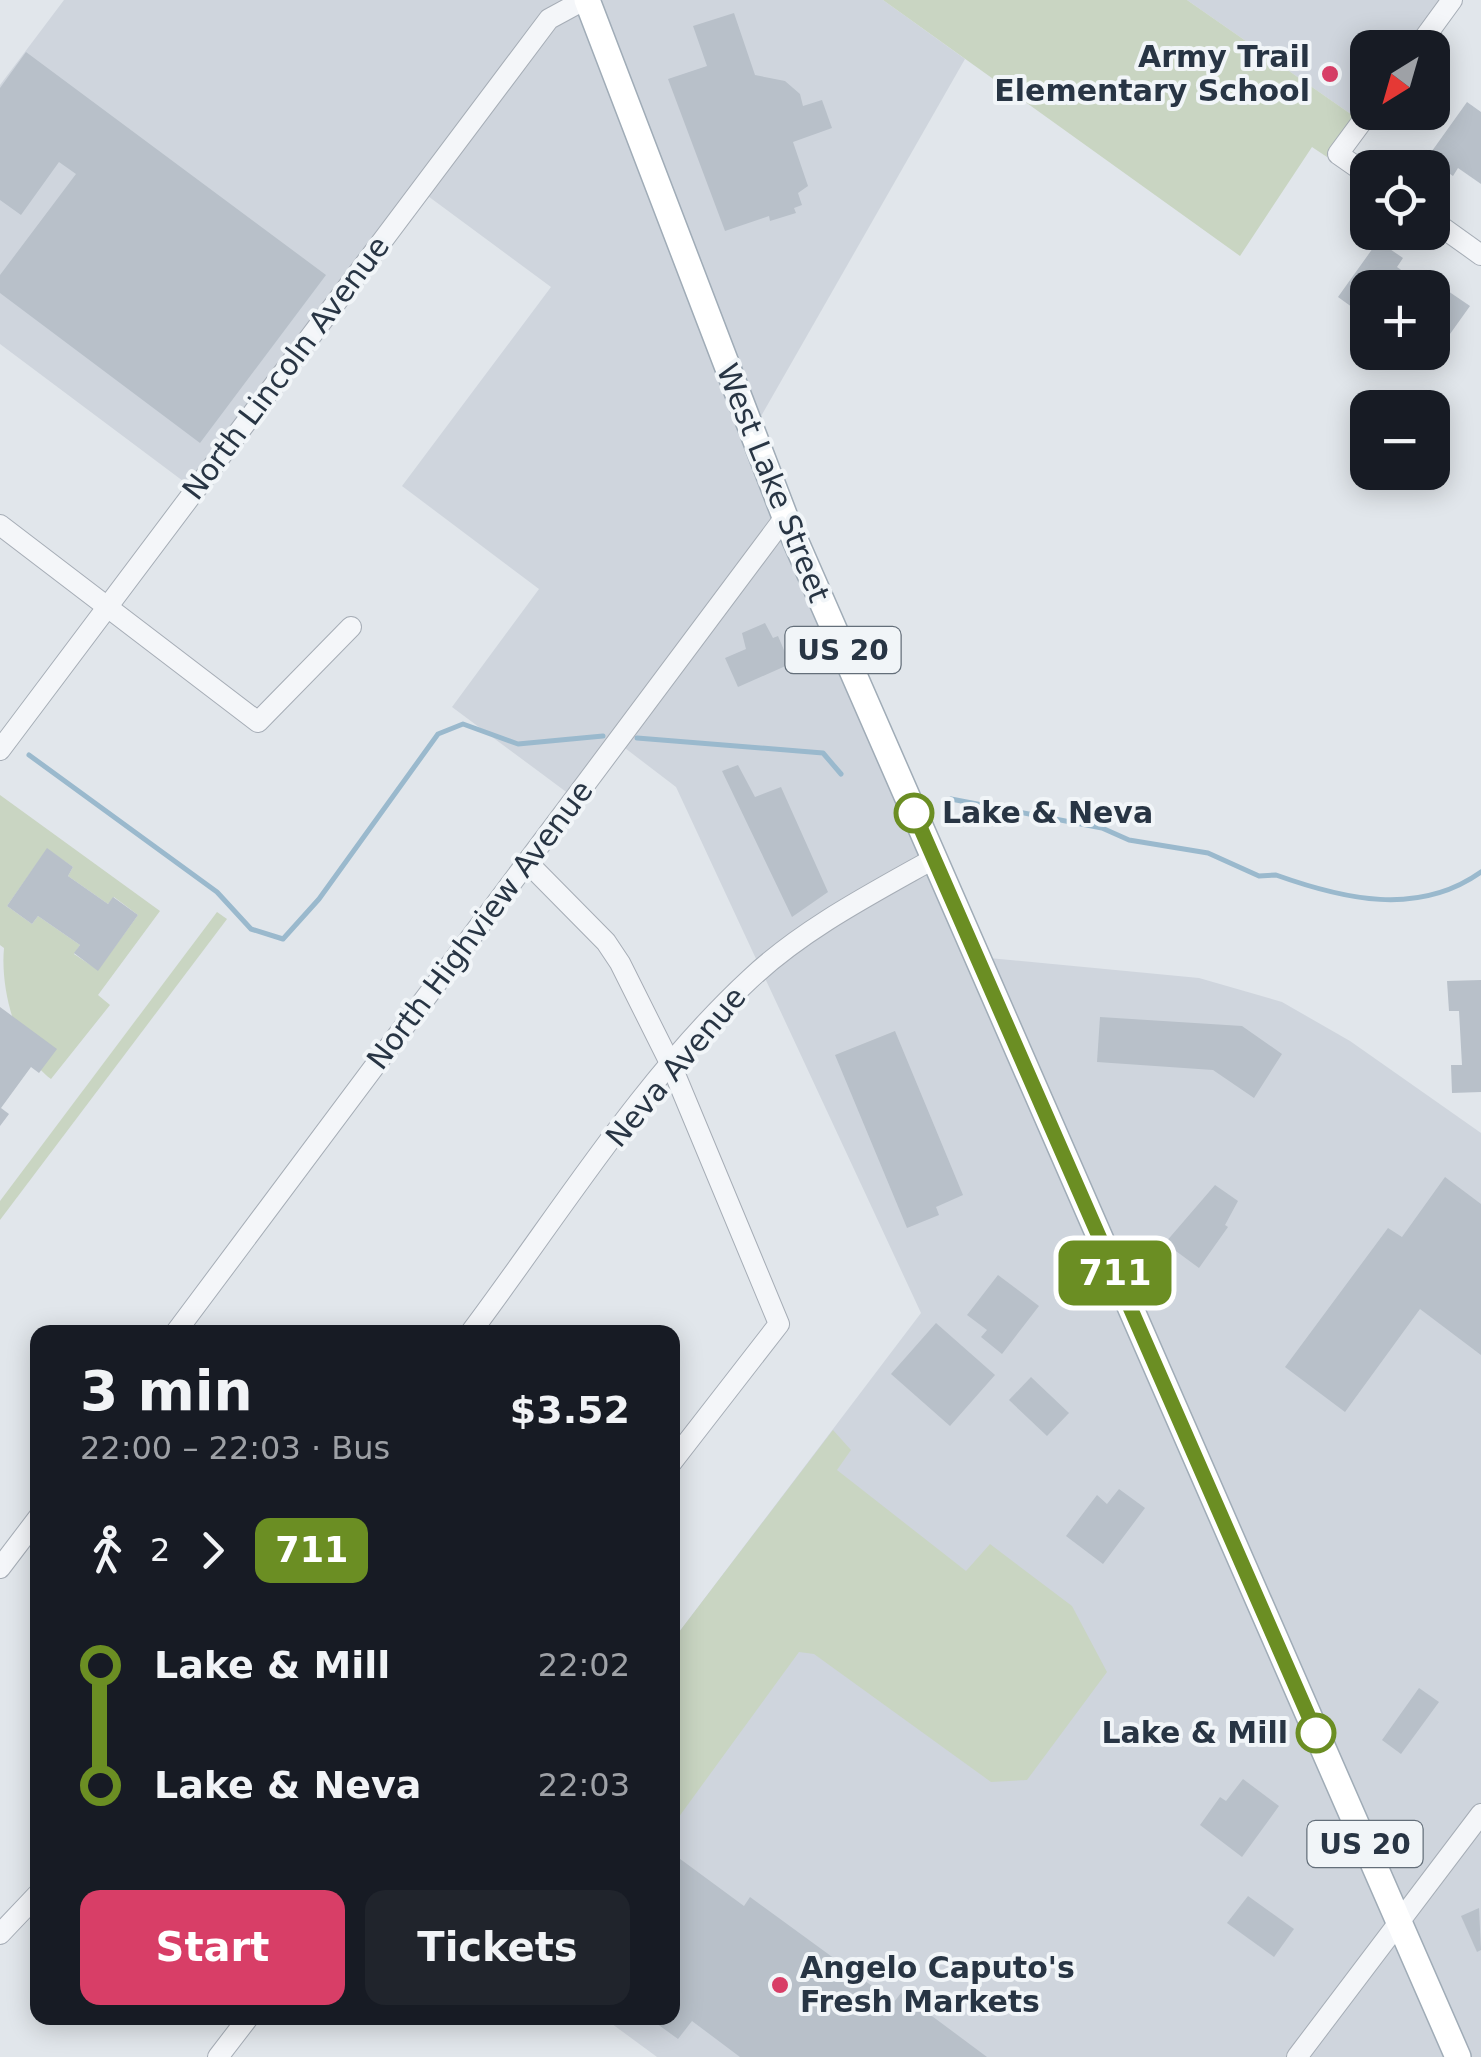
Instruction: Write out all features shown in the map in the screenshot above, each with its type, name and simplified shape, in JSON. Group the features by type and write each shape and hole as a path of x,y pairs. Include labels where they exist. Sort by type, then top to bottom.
{"main road":[{"name":"West Lake Street","path":"586,0 785,517 1458,2057"}],"street":[{"name":"North Lincoln Avenue","path":"0,750 548,19 586,0"},
{"path":"1430,30 1452,0"},
{"path":"1350,162 1338,154 1356,130"},
{"path":"1450,232 1481,254"},
{"name":"North Highview Avenue","path":"181,1325 785,517"},
{"path":"0,525 258,722 351,627"},
{"name":"Neva Avenue","path":"476,1325 672,1067 750,979 790,946 935,858"},
{"path":"527,862 606,942 672,1067 778,1324 680,1452"},
{"path":"0,1568 30,1529"},
{"path":"1297,2057 1481,1814"},
{"path":"0,1934 30,1902"},
{"path":"218,2057 243,2025"}],"shaded area":[{"path":"64,0 574,0 778,516 569,794 452,707 539,589 402,486 551,287 413,185 187,484 0,344 0,85"},
{"path":"593,0 883,0 965,59 756,425"},
{"name":"Army Trail Elementary School","path":"1187,0 1443,0 1420,30 1350,30 1350,114"},
{"path":"784,527 1391,1921 1289,2057 657,2057 614,2025 680,2025 680,1631 921,1313 676,787 621,745"},
{"path":"989,958 1199,978 1282,1002 1350,1041 1481,1133 1481,1804 1401,1910"},
{"path":"1481,1822 1481,2057 1463,2057 1405,1922"},
{"path":"1398,1933 1452,2057 1305,2057"}],"green space":[{"path":"883,0 1187,0 1350,114 1350,124 1327,157 1312,147 1240,256"},
{"path":"0,795 160,911 98,995 110,1005 51,1079 29,1054 13,1020 5,983 4,948 0,945","holes":["47,849 73,867 68,876 108,904 114,897 138,915 98,970 74,954 80,945 38,916 32,924 7,906"]},
{"path":"217,912 227,919 0,1220 0,1201"},
{"path":"833,1430 851,1450 837,1470 966,1571 990,1544 1072,1606 1107,1672 1027,1780 991,1782 814,1654 799,1652 680,1815 680,1631"}],"building":[{"path":"734,13 755,75 785,81 800,94 803,106 822,100 832,128 793,142 808,186 798,193 802,205 794,208 796,213 770,221 769,216 725,231 668,79 707,66 693,26"},
{"path":"26,52 326,275 200,443 0,293 0,275 76,174 59,162 21,215 0,200 0,88"},
{"path":"1467,102 1481,112 1481,184 1458,168 1453,176 1450,174 1450,150 1433,150"},
{"path":"1372,250 1391,250 1403,258 1397,267 1401,270 1357,270"},
{"path":"1350,280 1350,306 1338,297"},
{"path":"1450,292 1470,306 1450,334"},
{"path":"765,623 773,638 778,636 790,664 738,687 725,658 746,649 742,633"},
{"path":"738,765 755,797 781,787 828,892 792,917 722,771"},
{"path":"47,848 73,867 68,876 108,904 113,897 138,915 98,971 74,953 80,945 38,916 32,924 7,906"},
{"path":"1481,980 1481,1092 1452,1093 1451,1065 1462,1065 1459,1011 1449,1011 1447,981"},
{"path":"0,1007 57,1049 39,1073 31,1067 1,1108 9,1114 0,1126"},
{"path":"1100,1017 1242,1026 1282,1054 1254,1098 1213,1070 1097,1062"},
{"path":"895,1031 963,1195 936,1207 939,1215 907,1228 835,1055"},
{"path":"1445,1177 1481,1204 1481,1355 1420,1309 1345,1412 1285,1367 1388,1228 1402,1237"},
{"path":"1215,1185 1238,1201 1225,1225 1228,1227 1199,1268 1165,1243"},
{"path":"998,1275 1039,1306 1002,1354 981,1337 987,1330 967,1315"},
{"path":"936,1323 995,1375 950,1426 891,1374"},
{"path":"1031,1377 1069,1413 1047,1436 1009,1400"},
{"path":"1119,1489 1145,1508 1103,1564 1066,1536 1097,1495 1107,1504"},
{"path":"1419,1688 1439,1702 1401,1754 1382,1740"},
{"path":"1243,1779 1279,1806 1242,1857 1200,1825 1220,1797 1226,1801"},
{"path":"680,1859 744,1906 750,1897 894,2002 901,1993 987,2057 740,2057 692,2021 678,2039 659,2025 680,2025"},
{"path":"1248,1896 1294,1929 1274,1957 1227,1923"},
{"path":"1479,1908 1481,1950 1477,1952 1461,1916"}],"waterway":[{"path":"29,755 217,892 251,929 283,939 319,899 438,734 463,724 518,744 603,736"},
{"path":"637,738 823,753 841,774"},
{"path":"951,799 1102,828 1129,840 1208,853 1259,876 1276,875 1354,896 1406,899 1432,895 1481,872"}],"bus line":[{"name":"711","path":"914,813 1316,1733"}],"place":[{"name":"Army Trail Elementary School","path":"1330,74"},
{"name":"Lake & Neva","path":"914,813"},
{"name":"Lake & Mill","path":"1316,1733"},
{"name":"Angelo Caputo's Fresh Markets","path":"780,1985"}]}
